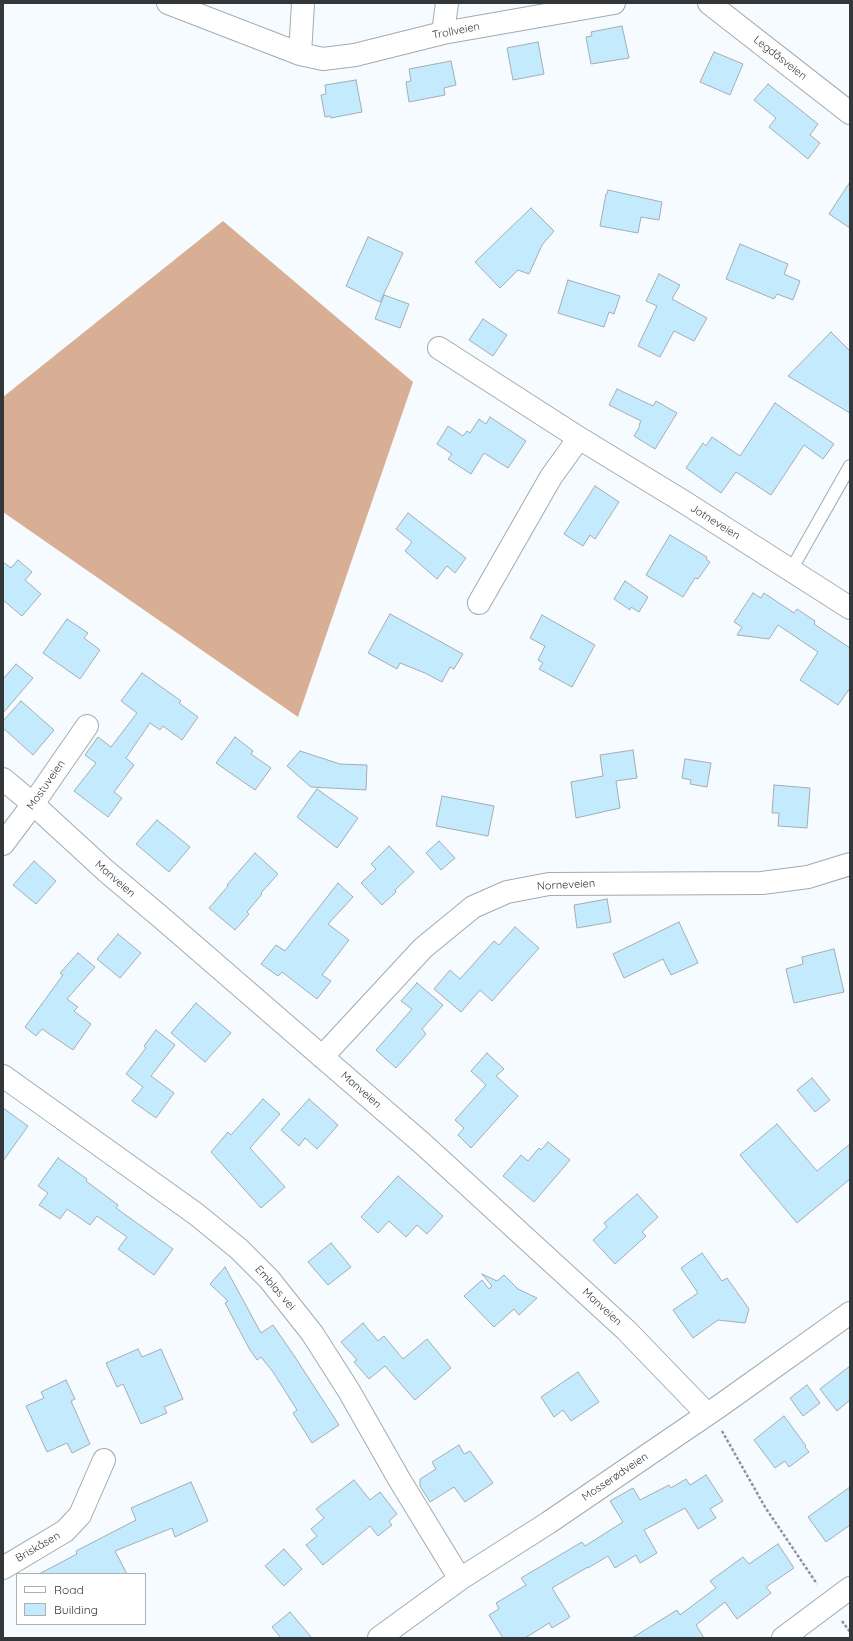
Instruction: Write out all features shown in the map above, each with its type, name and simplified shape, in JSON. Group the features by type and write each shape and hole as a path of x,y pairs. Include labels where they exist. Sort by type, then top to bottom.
{"street":[{"name":"Trollveien","path":"168,3 300,54 323,59 355,55 444,33 614,3"},
{"path":"300,54 303,3"},
{"path":"444,33 447,3"},
{"name":"Legdåsveien","path":"709,3 850,113"},
{"name":"Jotneveien","path":"439,348 579,438 684,502 850,608"},
{"path":"479,603 551,477 579,438"},
{"name":"Mostuveien","path":"3,844 33,804 87,726"},
{"name":"Manveien","path":"3,779 33,804 106,871 424,1144 620,1324 707,1414"},
{"name":"Norneveien","path":"322,1057 423,948 473,907 507,892 549,884 762,883 808,877 850,864"},
{"name":"Emblas vei","path":"3,1076 196,1214 239,1249 269,1279 312,1333 349,1392 399,1479 460,1579"},
{"name":"Mosserødveien","path":"379,1638 460,1579 548,1523 707,1414 850,1313"},
{"name":"Briskåsen","path":"3,1568 65,1531 80,1515 104,1460"},
{"path":"783,1638 850,1588"}],"lane":[{"path":"791,570 850,466"}],"path":[{"path":"707,1414 720,1428 765,1507 850,1632"}],"shaded area":[{"path":"223,221 413,382 298,717 3,512 3,397"}],"building":[{"path":"622,26 629,58 591,64 586,37 592,36 591,32"},
{"path":"538,42 544,74 513,80 507,48"},
{"path":"714,52 743,64 730,95 700,82"},
{"path":"451,61 456,85 444,88 445,95 409,102 406,82 411,81 409,69"},
{"path":"356,80 362,112 331,118 330,116 325,117 321,95 326,94 325,85"},
{"path":"768,84 818,124 810,135 820,143 808,159 769,127 776,118 754,100"},
{"path":"850,182 850,228 829,214"},
{"path":"608,190 662,202 659,220 641,217 638,233 600,226"},
{"path":"531,208 554,231 542,245 529,274 518,270 500,288 475,262"},
{"path":"368,237 403,253 380,302 346,286"},
{"path":"740,244 788,264 784,274 800,281 793,300 777,294 774,299 726,279"},
{"path":"659,274 680,285 672,299 707,318 694,341 674,331 660,357 638,346 657,306 646,301"},
{"path":"568,280 620,296 614,314 609,312 604,327 558,313"},
{"path":"384,295 409,304 400,328 375,319"},
{"path":"483,319 507,335 493,356 469,340"},
{"path":"831,332 850,351 850,413 788,376"},
{"path":"617,389 653,406 656,401 677,413 655,449 634,436 640,426 641,421 609,405"},
{"path":"775,403 834,444 823,459 804,445 771,495 736,472 721,493 686,468 703,443 706,446 712,437 740,456"},
{"path":"490,417 526,441 508,468 484,453 471,474 448,459 452,454 437,444 448,426 463,436 467,431 470,433 479,419 486,424"},
{"path":"595,486 619,502 595,539 590,535 583,546 564,534"},
{"path":"408,513 466,558 455,573 447,566 437,579 405,551 412,542 396,529"},
{"path":"670,535 707,557 706,559 710,562 698,579 695,578 683,597 646,575"},
{"path":"18,560 32,572 25,580 41,594 22,616 3,600 3,562 11,568"},
{"path":"625,581 648,597 639,612 631,607 630,610 614,599"},
{"path":"753,593 761,598 764,593 794,613 797,609 815,621 814,624 850,648 850,688 838,705 800,680 818,652 778,625 769,639 737,635 742,627 734,622"},
{"path":"390,614 463,654 454,669 450,667 442,682 400,663 397,669 368,653"},
{"path":"542,615 595,645 572,687 539,669 543,663 538,660 545,646 530,638"},
{"path":"67,619 88,633 84,638 100,650 80,679 43,653"},
{"path":"16,664 33,678 3,713 3,679"},
{"path":"142,673 181,701 179,703 198,717 182,740 163,726 160,730 150,723 126,758 134,765 114,792 122,798 108,817 74,791 96,763 85,755 98,737 111,747 137,713 121,701"},
{"path":"21,701 54,730 33,755 3,728 3,721"},
{"path":"235,737 253,751 251,754 271,768 255,790 216,763"},
{"path":"633,750 637,778 616,781 620,808 576,818 571,782 603,776 600,755"},
{"path":"300,751 340,764 367,765 366,790 311,787 287,766"},
{"path":"685,759 711,763 707,787 690,784 691,780 682,778"},
{"path":"774,785 810,788 807,828 778,826 779,813 772,813"},
{"path":"317,789 358,818 337,848 297,817"},
{"path":"442,796 494,806 488,836 436,826"},
{"path":"157,820 190,847 169,872 136,844"},
{"path":"439,841 455,858 441,870 426,853"},
{"path":"389,846 414,872 382,905 361,883 376,869 371,864"},
{"path":"255,853 278,874 261,893 262,894 247,912 249,914 235,930 209,908"},
{"path":"34,861 56,881 36,904 13,885"},
{"path":"338,883 353,897 328,924 349,940 322,975 331,981 317,999 282,972 278,976 261,964 276,945 285,951"},
{"path":"607,899 611,922 577,928 574,905"},
{"path":"679,922 698,963 671,975 663,959 624,978 613,954"},
{"path":"515,927 539,948 492,1001 480,990 461,1012 434,989 450,970 460,979 494,941 499,945"},
{"path":"118,934 141,953 120,978 97,959"},
{"path":"834,949 844,992 794,1003 786,969 803,964 802,957"},
{"path":"78,953 95,967 67,999 78,1007 74,1011 91,1024 73,1050 42,1029 36,1036 25,1027 63,975 60,973"},
{"path":"417,983 443,1005 422,1029 426,1034 396,1068 376,1050 412,1009 401,1001"},
{"path":"196,1003 231,1033 205,1062 171,1033"},
{"path":"156,1030 175,1045 151,1076 174,1093 156,1118 132,1101 143,1087 126,1074 146,1048 144,1046"},
{"path":"487,1053 504,1069 496,1076 518,1096 471,1148 458,1135 464,1128 455,1120 486,1085 471,1071"},
{"path":"812,1078 830,1100 815,1112 797,1090"},
{"path":"263,1099 280,1114 250,1148 285,1187 261,1208 211,1152 228,1132 231,1135"},
{"path":"309,1099 338,1125 317,1149 305,1138 299,1146 281,1130"},
{"path":"3,1108 28,1126 3,1161"},
{"path":"777,1124 817,1171 850,1144 850,1179 797,1223 740,1155"},
{"path":"548,1142 570,1160 534,1202 503,1176 521,1155 528,1161 539,1148 541,1150"},
{"path":"58,1158 87,1179 86,1181 118,1205 116,1208 173,1249 154,1275 118,1249 127,1237 97,1216 90,1225 67,1209 60,1219 39,1205 48,1193 38,1186"},
{"path":"398,1176 443,1216 427,1234 417,1225 406,1237 389,1221 378,1233 361,1217"},
{"path":"637,1194 658,1217 642,1232 646,1236 615,1264 593,1240 607,1227 604,1223"},
{"path":"331,1243 351,1267 328,1285 308,1262"},
{"path":"702,1253 722,1281 727,1278 749,1309 745,1323 718,1320 693,1338 673,1310 698,1293 681,1268"},
{"path":"225,1267 261,1333 273,1325 339,1425 312,1443 293,1413 297,1410 273,1372 261,1357 257,1360 250,1350 225,1303 228,1301 210,1284"},
{"path":"482,1274 497,1281 504,1275 518,1289 537,1298 519,1315 514,1309 494,1327 464,1296 482,1280 489,1289 492,1286"},
{"path":"363,1323 378,1341 384,1336 403,1359 427,1339 451,1368 415,1400 385,1366 369,1379 354,1362 357,1360 341,1342"},
{"path":"138,1349 142,1357 161,1349 183,1399 164,1407 167,1413 141,1424 123,1384 117,1387 106,1363"},
{"path":"850,1366 850,1400 837,1411 820,1389"},
{"path":"578,1372 599,1402 571,1421 563,1410 554,1417 541,1397"},
{"path":"66,1380 75,1399 71,1401 90,1444 72,1453 67,1443 47,1452 26,1406 44,1398 41,1392"},
{"path":"807,1385 820,1403 803,1416 790,1398"},
{"path":"784,1416 809,1452 789,1467 785,1461 775,1468 754,1440"},
{"path":"459,1445 464,1454 470,1451 493,1483 465,1502 454,1487 430,1502 420,1486 420,1479 436,1469 432,1462"},
{"path":"706,1475 723,1501 710,1509 716,1518 698,1529 685,1508 644,1530 657,1553 640,1563 636,1555 615,1568 608,1556 588,1567 552,1588 570,1617 552,1628 549,1623 525,1638 503,1638 489,1615 499,1609 496,1603 526,1585 521,1578 582,1542 585,1546 623,1522 610,1501 633,1488 640,1500 669,1485 671,1488 686,1479 690,1485"},
{"path":"354,1480 370,1500 380,1492 397,1514 389,1521 392,1525 378,1536 370,1526 323,1565 306,1545 317,1536 311,1529 324,1518 316,1509"},
{"path":"191,1482 208,1521 175,1537 172,1528 115,1551 126,1573 41,1573 77,1554 76,1551 136,1520 131,1508"},
{"path":"850,1487 850,1525 826,1542 808,1517"},
{"path":"778,1544 794,1568 766,1587 771,1593 737,1619 725,1602 696,1625 704,1638 632,1638 677,1610 680,1615 716,1588 710,1581 743,1557 749,1564"},
{"path":"284,1549 302,1569 284,1586 265,1566"},
{"path":"290,1612 312,1638 281,1638 272,1627"}]}
